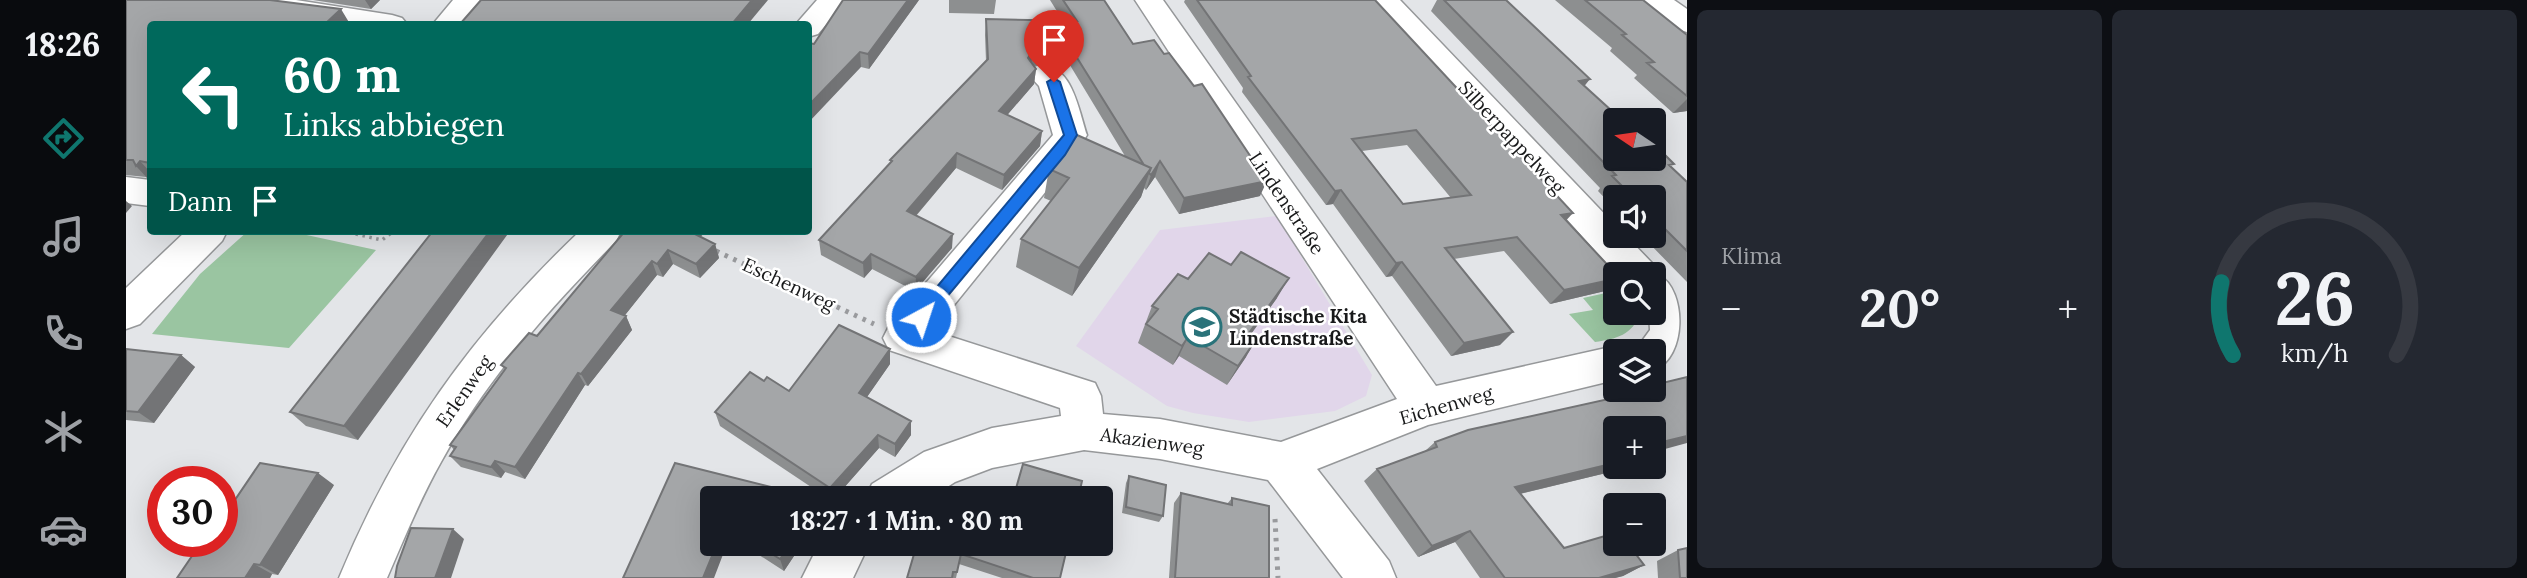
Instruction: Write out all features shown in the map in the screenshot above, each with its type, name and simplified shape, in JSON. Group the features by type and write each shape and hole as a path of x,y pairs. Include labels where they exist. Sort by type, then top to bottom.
{"street":[{"path":"240,0 366,21"},
{"path":"450,21 470,0"},
{"path":"812,24 833,0"},
{"name":"Lindenstraße","path":"1149,0 1426,407"},
{"name":"Silberpappelweg","path":"1384,0 1628,262"},
{"path":"1655,0 1687,23"},
{"path":"1044,74 1054,82 1070,135 1060,151 903,338 1080,396 1084,431"},
{"path":"126,190 147,193"},
{"path":"126,313 205,235"},
{"name":"Erlenweg","path":"363,578 407,480 444,417 484,360 542,292 599,235"},
{"path":"1666,316 1671,332 1666,342"},
{"name":"Eichenweg","path":"1281,462 1426,407 1603,366"},
{"name":"Akazienweg","path":"909,486 940,467 992,448 1084,431 1160,439 1281,462"},
{"path":"1281,462 1304,487 1372,578"},
{"path":"826,578 839,556"}],"path":[{"path":"360,235 382,240 389,235"},
{"name":"Eschenweg","path":"711,248 903,338"}],"shaded area":[{"path":"1277,216 1372,375 1366,396 1335,411 1249,422 1193,413 1167,406 1076,346 1160,230"}],"green space":[{"path":"244,235 307,235 376,250 289,348 152,334 200,274"},
{"path":"1579,261 1603,270 1603,289"},
{"path":"1603,294 1603,325 1634,325 1623,335 1595,342 1569,314 1593,310 1583,298"}],"building":[{"path":"126,0 270,0 341,9 328,21 147,21 147,162 140,161 136,166 133,160 126,160"},
{"path":"481,0 752,0 734,21 463,21"},
{"path":"843,0 908,0 868,54 860,52 812,102 814,44"},
{"path":"1063,0 1104,0 1133,44 1154,40 1164,54 1169,53 1194,86 1202,84 1267,181 1184,198 1160,161 1151,175 1151,168 1144,165 1064,37 1053,49 1033,50 1028,58 1036,69 999,111 1042,131 1004,175 957,153 907,211 953,234 916,277 871,254 863,263 819,240 892,161 890,160 988,59 986,19 1077,21"},
{"path":"1197,0 1375,0 1573,213 1561,215 1605,262 1603,282 1564,290 1517,237 1445,248 1513,332 1464,343 1402,262 1396,263 1341,190 1335,191 1248,77 1251,76","holes":["1416,130 1471,195 1403,204 1352,139"]},
{"path":"1444,0 1506,0 1590,79 1579,81 1609,108 1603,108 1603,162"},
{"path":"1585,0 1643,0 1687,35 1687,96 1647,63 1654,62 1622,35 1626,34"},
{"path":"1077,135 1151,168 1079,268 1021,239 1069,178 1049,169"},
{"path":"1666,156 1674,164 1669,165 1687,182 1687,251 1666,230 1666,185 1621,185 1612,176 1616,175 1613,172 1666,172"},
{"path":"430,235 487,235 344,426 290,412"},
{"path":"622,235 697,235 715,244 696,264 668,250 657,264 652,261 611,310 626,316 581,374 578,373 515,467 495,461 491,467 450,456 456,447 450,445 506,368 501,365 529,333 537,336"},
{"name":"Städtische Kita Lindenstraße","path":"1241,252 1289,278 1249,333 1257,338 1238,366 1188,337 1182,346 1146,324 1158,309 1152,306 1178,274 1188,279 1209,253 1231,265"},
{"path":"839,325 890,349 859,393 911,421 895,444 878,435 832,486 827,486 715,412 750,372 764,381 767,377 789,391"},
{"path":"126,349 181,355 138,412 126,411"},
{"path":"1687,377 1687,436 1666,441 1666,416 1603,416 1603,466 1515,487 1564,548 1603,537 1603,556 1637,556 1644,565 1599,578 1505,578 1470,531 1432,546 1377,469 1437,447 1435,442 1468,430 1603,400 1666,402 1666,382"},
{"path":"260,463 318,473 260,565 254,564 245,578 177,578 191,557 238,557 238,495"},
{"path":"675,463 767,486 700,486 700,556 712,556 703,578 623,578"},
{"path":"1023,464 1082,481 1081,486 1017,486"},
{"path":"1129,476 1166,485 1163,516 1126,507"},
{"path":"1181,493 1232,505 1232,498 1269,506 1269,578 1175,578"},
{"path":"411,528 453,529 435,578 395,578"},
{"path":"1687,548 1687,578 1680,578 1678,550"},
{"path":"913,556 961,556 957,572 953,572 952,578 907,578"},
{"path":"967,556 1065,556 1060,578 1033,578"}],"place":[{"name":"Städtische Kita Lindenstraße","path":"1202,327"}],"route":[{"path":"921,317 1060,151 1070,135 1054,82"}]}
